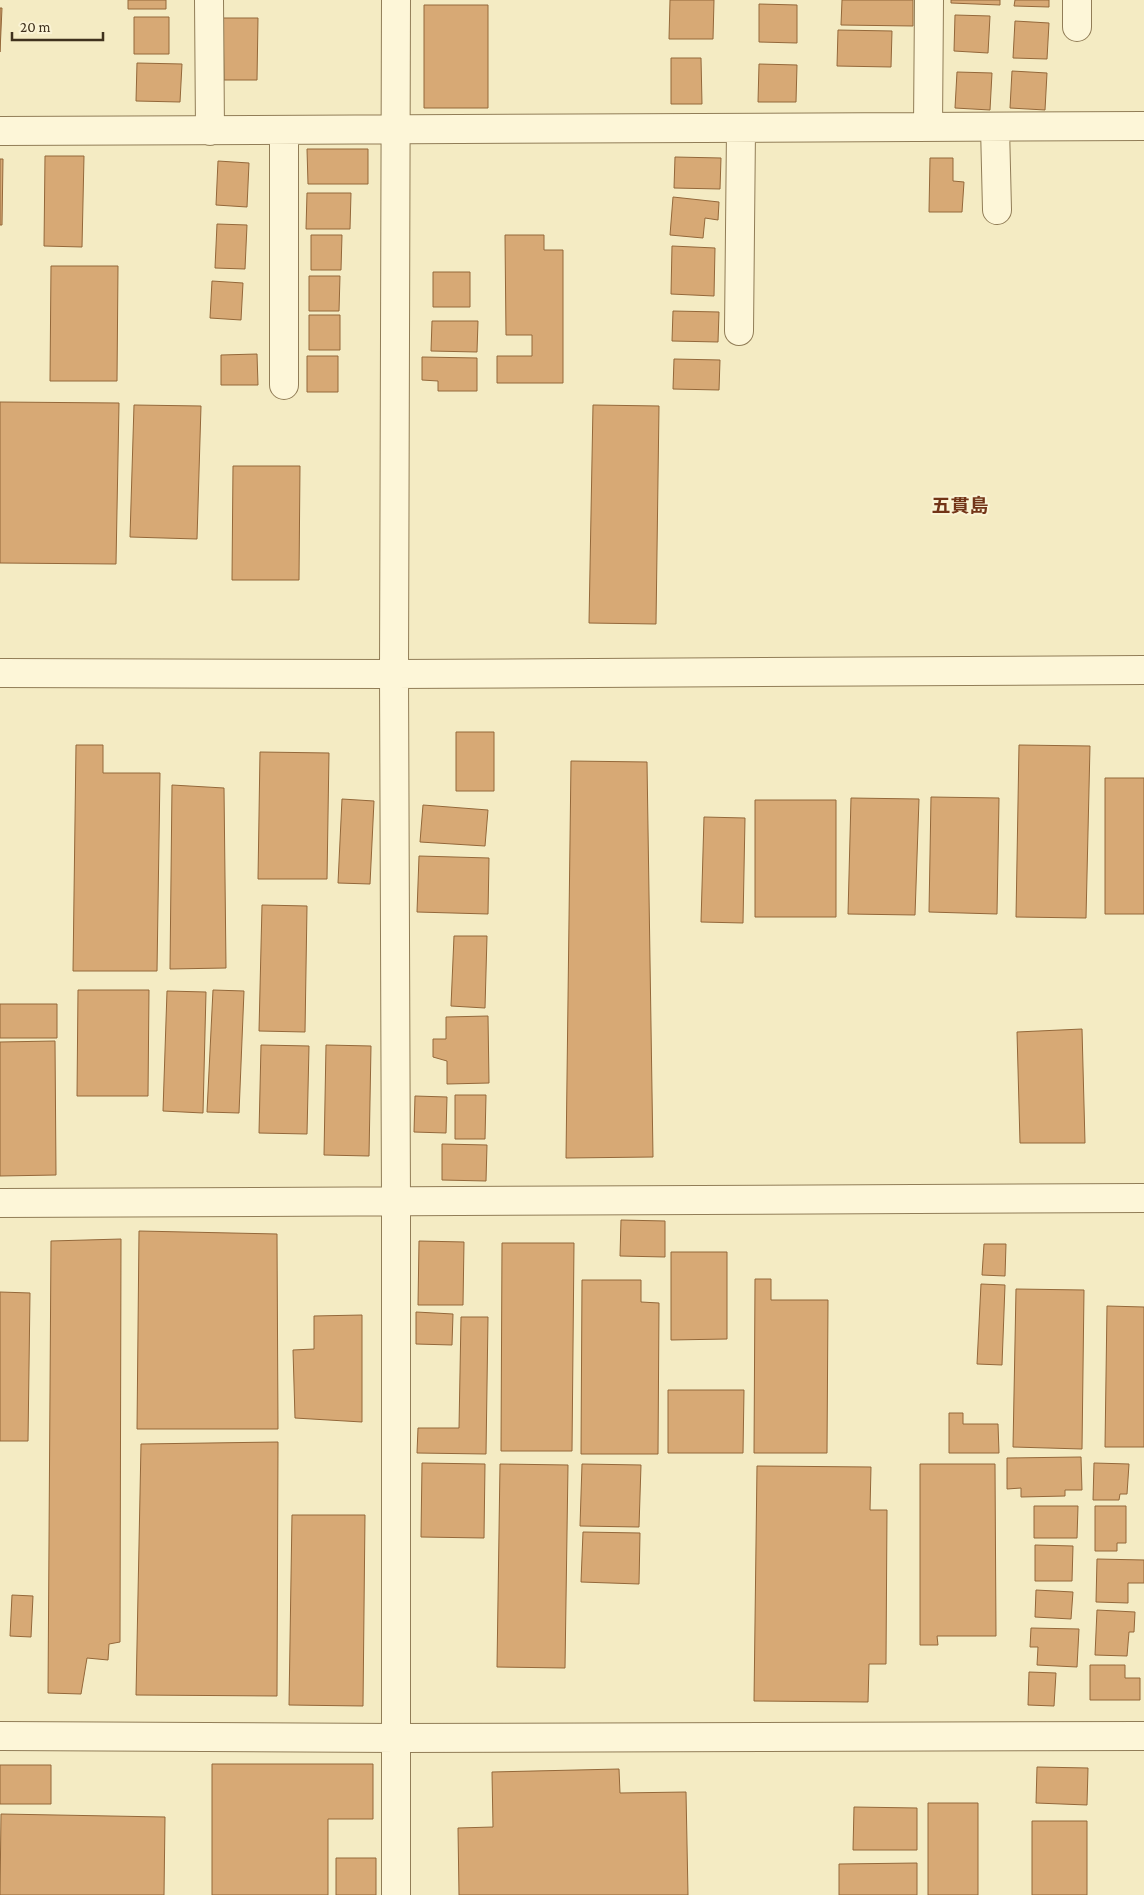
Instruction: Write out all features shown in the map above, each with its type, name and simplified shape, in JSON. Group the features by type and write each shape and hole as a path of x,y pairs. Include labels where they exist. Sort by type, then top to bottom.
{"street":[{"path":"209,0 210,131"},
{"path":"396,0 394,674 396,1895"},
{"path":"928,127 929,0"},
{"path":"1077,0 1077,27"},
{"path":"0,131 1144,126"},
{"path":"995,127 997,210"},
{"path":"739,331 741,128"},
{"path":"284,131 284,385"},
{"path":"0,673 394,674 1144,670"},
{"path":"0,1203 1144,1198"},
{"path":"0,1736 396,1738 1144,1736"}],"building":[{"path":"128,0 166,0 166,9 128,9"},
{"path":"670,0 714,0 713,39 669,39"},
{"path":"842,0 913,0 913,26 841,25"},
{"path":"951,0 1000,0 1000,5 951,3"},
{"path":"1015,0 1049,0 1049,7 1014,6"},
{"path":"759,4 797,5 797,43 759,42"},
{"path":"424,5 488,5 488,108 424,108"},
{"path":"0,8 2,8 0,52"},
{"path":"955,15 990,16 988,53 954,51"},
{"path":"134,17 169,17 169,54 134,54"},
{"path":"223,18 258,18 257,80 224,80"},
{"path":"1015,21 1049,23 1047,59 1013,58"},
{"path":"838,30 892,31 891,67 837,66"},
{"path":"671,58 701,58 702,104 671,104"},
{"path":"137,63 182,64 180,102 136,101"},
{"path":"759,64 797,65 796,102 758,102"},
{"path":"1012,71 1047,73 1045,110 1010,108"},
{"path":"957,72 992,73 990,110 955,108"},
{"path":"307,149 368,149 368,184 308,184"},
{"path":"45,156 84,156 82,247 44,246"},
{"path":"675,157 721,158 720,189 674,188"},
{"path":"930,158 953,158 953,181 964,182 962,212 929,212"},
{"path":"0,159 3,159 2,225 0,225"},
{"path":"218,161 249,163 247,207 216,205"},
{"path":"307,193 351,193 350,229 306,229"},
{"path":"673,197 719,202 718,220 705,218 703,238 670,235"},
{"path":"217,224 247,225 245,269 215,268"},
{"path":"311,235 342,235 341,270 311,270"},
{"path":"505,235 544,235 544,250 563,250 563,383 497,383 497,356 532,356 532,335 506,335"},
{"path":"672,246 715,248 714,296 671,294"},
{"path":"51,266 118,266 117,381 50,381"},
{"path":"433,272 470,272 470,307 433,307"},
{"path":"309,276 340,276 339,311 309,311"},
{"path":"212,281 243,283 241,320 210,318"},
{"path":"673,311 719,312 718,342 672,341"},
{"path":"309,315 340,315 340,350 309,350"},
{"path":"432,321 478,321 477,352 431,351"},
{"path":"257,354 258,385 221,385 221,355"},
{"path":"307,356 338,356 338,392 307,392"},
{"path":"422,357 477,358 477,391 438,391 438,381 422,380"},
{"path":"674,359 720,360 719,390 673,389"},
{"path":"0,402 119,403 116,564 0,563"},
{"path":"134,405 201,406 197,539 130,537"},
{"path":"593,405 659,406 656,624 589,623"},
{"path":"233,466 300,466 299,580 232,580"},
{"path":"456,732 494,732 494,791 456,791"},
{"path":"76,745 103,745 103,773 160,773 157,971 73,971"},
{"path":"1019,745 1090,746 1086,918 1016,917"},
{"path":"260,752 329,753 327,879 258,879"},
{"path":"571,761 647,762 653,1157 566,1158"},
{"path":"1105,778 1144,778 1144,914 1105,914"},
{"path":"172,785 224,788 226,968 170,969"},
{"path":"931,797 999,798 997,914 929,912"},
{"path":"851,798 919,799 915,915 848,914"},
{"path":"342,799 374,801 370,884 338,883"},
{"path":"755,800 836,800 836,917 755,917"},
{"path":"423,805 488,810 485,846 420,842"},
{"path":"704,817 745,818 743,923 701,922"},
{"path":"419,856 489,858 488,914 417,912"},
{"path":"262,905 307,906 305,1032 259,1031"},
{"path":"454,936 487,936 485,1008 451,1006"},
{"path":"78,990 149,990 148,1096 77,1096"},
{"path":"213,990 244,991 239,1113 207,1112"},
{"path":"167,991 206,992 203,1113 163,1111"},
{"path":"0,1004 57,1004 57,1038 0,1038"},
{"path":"488,1016 489,1083 447,1084 447,1061 433,1057 433,1039 446,1039 446,1017"},
{"path":"1082,1029 1085,1143 1020,1143 1017,1032"},
{"path":"55,1041 56,1175 0,1176 0,1042"},
{"path":"261,1045 309,1046 307,1134 259,1133"},
{"path":"326,1045 371,1046 369,1156 324,1155"},
{"path":"455,1095 486,1095 485,1139 455,1139"},
{"path":"415,1096 447,1097 446,1133 414,1132"},
{"path":"442,1144 487,1145 486,1181 442,1180"},
{"path":"621,1220 665,1221 665,1257 620,1256"},
{"path":"139,1231 277,1234 278,1429 137,1429"},
{"path":"121,1239 120,1642 109,1644 108,1660 87,1658 81,1694 48,1693 51,1241"},
{"path":"419,1241 464,1242 463,1305 418,1305"},
{"path":"502,1243 574,1243 572,1451 501,1451"},
{"path":"984,1244 1006,1244 1005,1276 982,1275"},
{"path":"671,1252 727,1252 727,1339 671,1340"},
{"path":"755,1279 771,1279 771,1300 828,1300 827,1453 754,1453"},
{"path":"582,1280 641,1280 641,1302 659,1303 658,1454 581,1454"},
{"path":"981,1284 1005,1285 1002,1365 977,1364"},
{"path":"1016,1289 1084,1290 1082,1449 1013,1447"},
{"path":"0,1292 30,1293 28,1441 0,1441"},
{"path":"1107,1306 1144,1307 1144,1447 1105,1447"},
{"path":"416,1312 453,1314 452,1345 416,1344"},
{"path":"362,1315 362,1422 295,1418 293,1350 314,1349 314,1316"},
{"path":"461,1317 488,1317 486,1454 417,1453 418,1428 459,1428"},
{"path":"668,1390 744,1390 743,1453 668,1453"},
{"path":"949,1413 963,1413 963,1424 998,1424 999,1453 949,1453"},
{"path":"278,1442 277,1696 136,1695 141,1444"},
{"path":"1081,1457 1082,1490 1065,1490 1065,1496 1021,1497 1021,1488 1007,1489 1007,1458"},
{"path":"422,1463 485,1464 484,1538 421,1537"},
{"path":"1094,1463 1129,1464 1127,1494 1120,1494 1119,1500 1093,1500"},
{"path":"500,1464 568,1465 565,1668 497,1667"},
{"path":"582,1464 641,1465 639,1527 580,1526"},
{"path":"920,1464 995,1464 996,1636 937,1636 938,1645 920,1645"},
{"path":"757,1466 871,1467 870,1510 887,1510 886,1664 869,1664 868,1702 754,1701"},
{"path":"1034,1506 1078,1506 1077,1538 1034,1538"},
{"path":"1095,1506 1126,1506 1126,1543 1117,1543 1117,1551 1095,1551"},
{"path":"292,1515 365,1515 363,1706 289,1705"},
{"path":"583,1532 640,1533 639,1584 581,1582"},
{"path":"1035,1545 1073,1546 1072,1581 1035,1581"},
{"path":"1097,1559 1144,1560 1144,1583 1128,1583 1128,1603 1096,1602"},
{"path":"1036,1590 1073,1592 1071,1619 1035,1617"},
{"path":"12,1595 33,1596 31,1637 10,1636"},
{"path":"1097,1610 1135,1612 1134,1632 1129,1632 1127,1656 1095,1655"},
{"path":"1031,1628 1079,1629 1077,1667 1037,1665 1038,1647 1030,1647"},
{"path":"1090,1665 1125,1665 1125,1678 1140,1678 1140,1700 1090,1700"},
{"path":"1029,1672 1056,1673 1054,1706 1028,1705"},
{"path":"212,1764 373,1764 373,1819 328,1819 328,1895 212,1895"},
{"path":"0,1765 51,1765 51,1804 0,1804"},
{"path":"1037,1767 1088,1768 1087,1805 1036,1803"},
{"path":"619,1769 620,1793 686,1792 688,1895 459,1895 458,1828 493,1827 492,1772"},
{"path":"928,1803 978,1803 978,1895 928,1895"},
{"path":"854,1807 917,1808 917,1850 853,1850"},
{"path":"1,1814 165,1817 164,1895 0,1895"},
{"path":"1032,1821 1087,1821 1087,1895 1032,1895"},
{"path":"336,1858 376,1858 376,1895 336,1895"},
{"path":"917,1863 917,1895 839,1895 839,1864"}],"district":[{"name":"五貫島","path":"960,505"}]}
